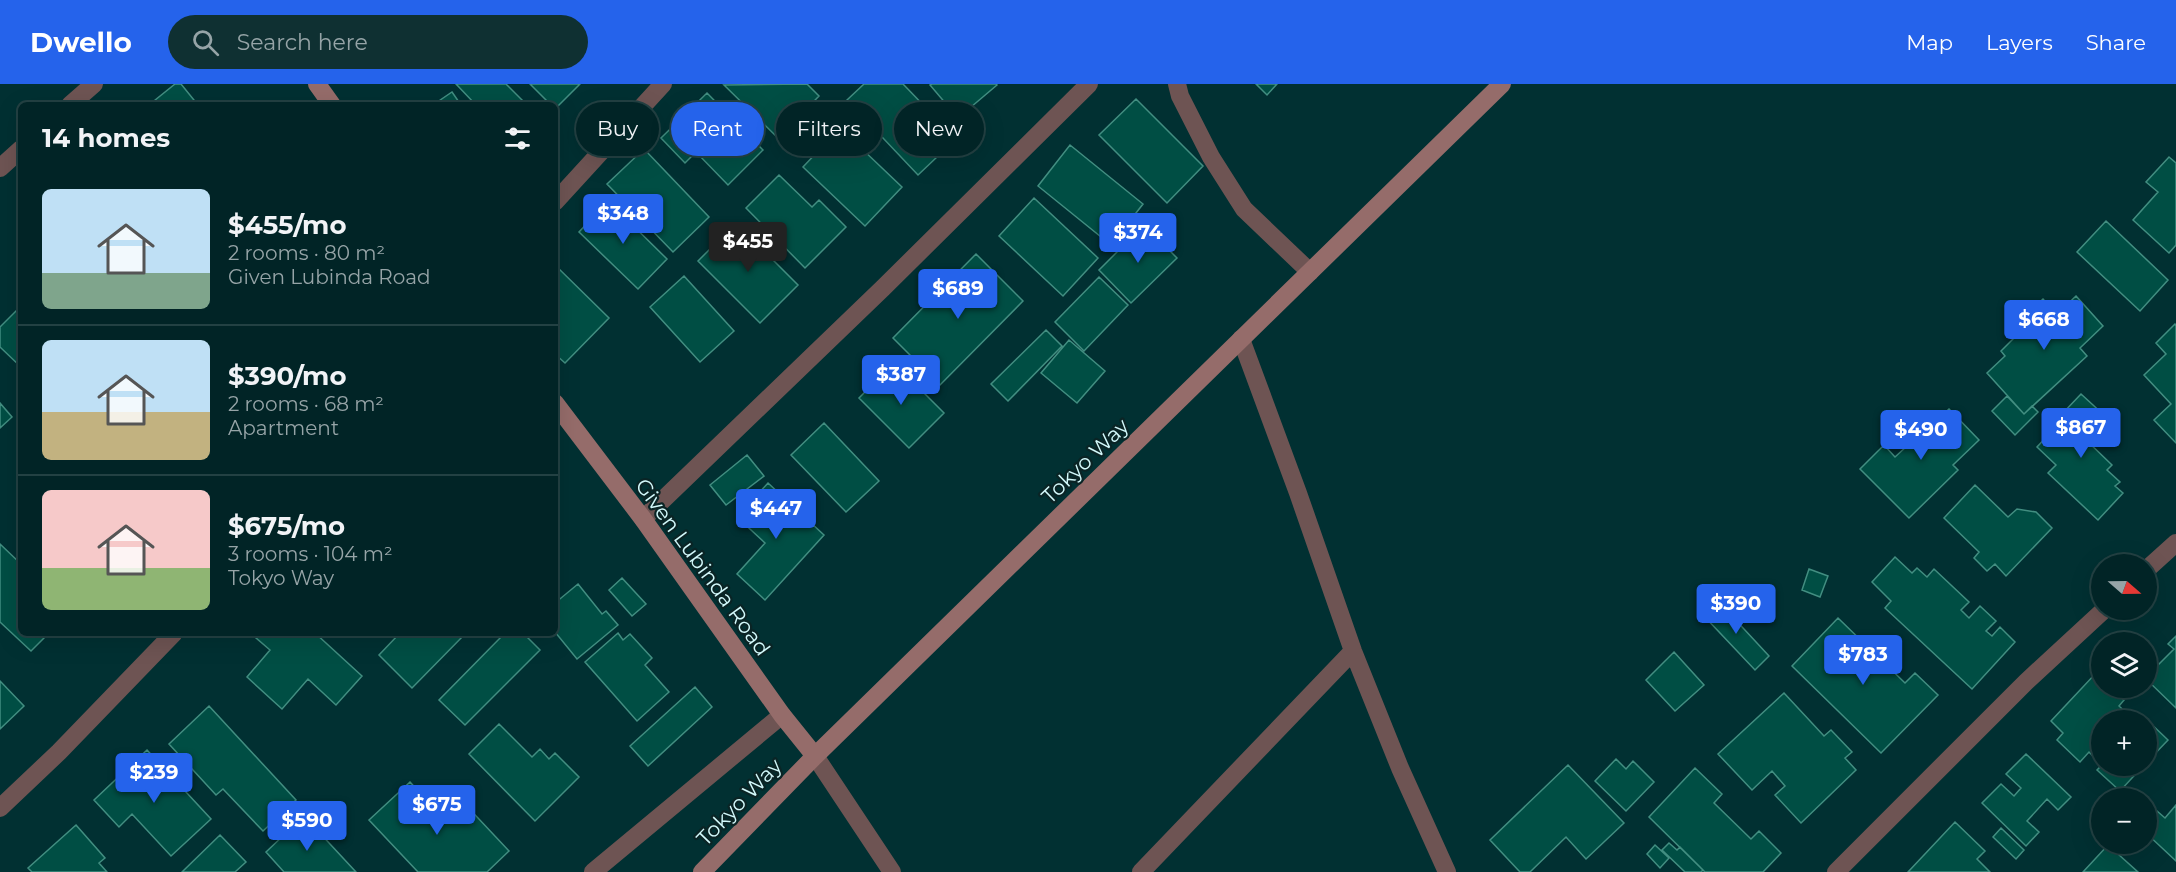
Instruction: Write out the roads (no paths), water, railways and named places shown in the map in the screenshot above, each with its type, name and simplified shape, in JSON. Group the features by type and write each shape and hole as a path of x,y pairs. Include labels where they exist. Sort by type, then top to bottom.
{"main road":[{"path":"316,84 330,102"},
{"name":"Tokyo Way","path":"702,872 815,756 1502,84"},
{"name":"Given Lubinda Road","path":"558,407 643,519 782,715 815,756"}],"street":[{"path":"73,102 94,84"},
{"path":"558,199 663,84"},
{"path":"643,519 883,288 1089,84"},
{"path":"1177,84 1180,96 1211,157 1244,209 1310,272"},
{"path":"0,168 18,152"},
{"path":"1241,339 1353,651 1400,768 1447,872"},
{"path":"2157,560 2176,543"},
{"path":"1836,872 2026,682 2093,620"},
{"path":"0,808 59,752 171,636"},
{"path":"1141,872 1353,651"},
{"path":"593,872 782,715"},
{"path":"815,756 892,872"}]}
